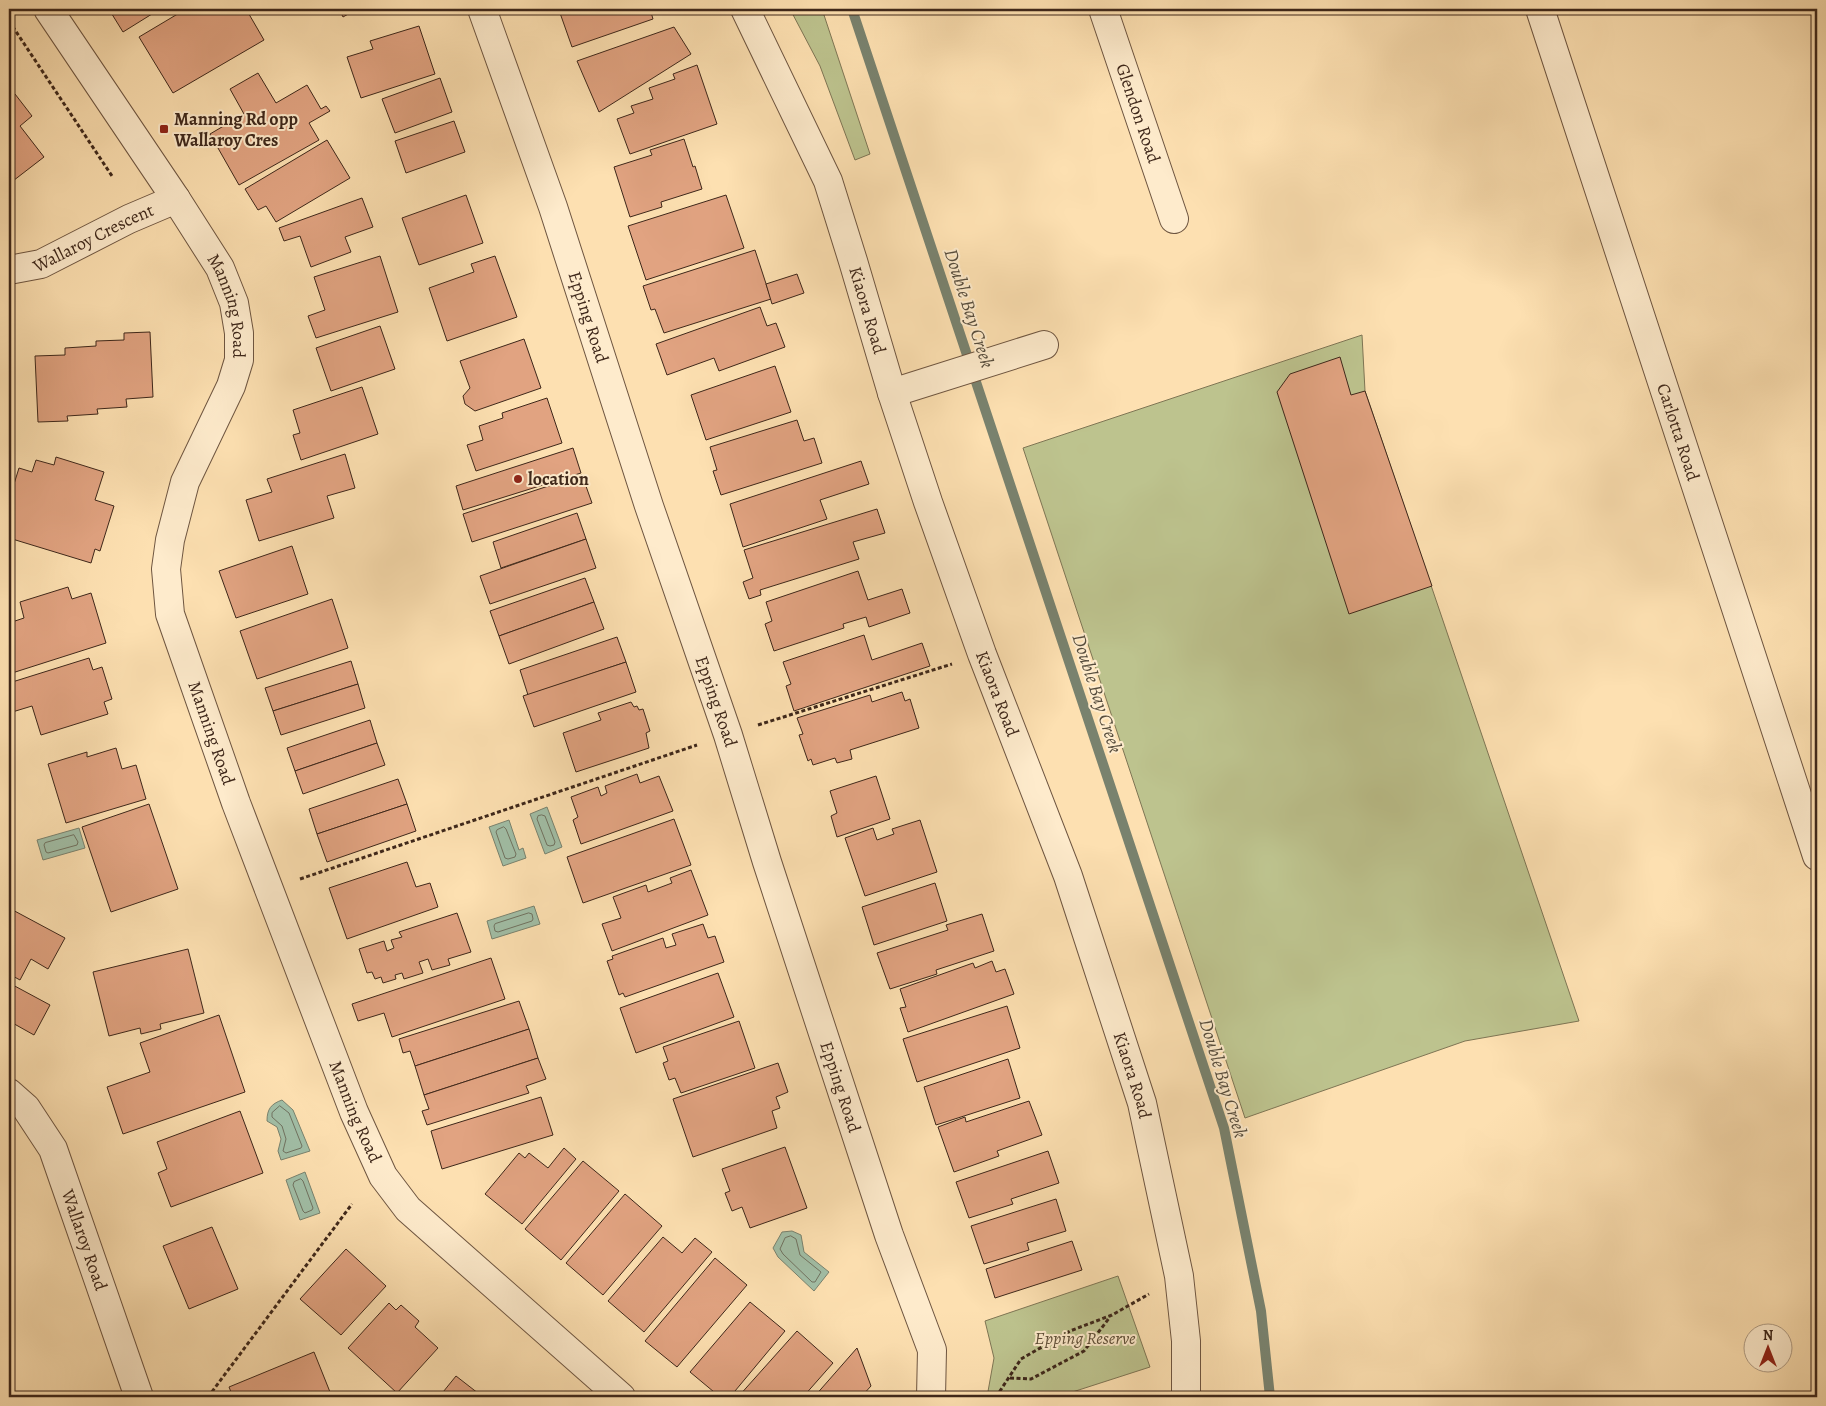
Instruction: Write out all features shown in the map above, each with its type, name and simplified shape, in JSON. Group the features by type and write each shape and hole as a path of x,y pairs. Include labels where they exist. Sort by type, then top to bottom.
{"street":[{"name":"Manning Road","path":"48,9 176,199 220,268 234,303 239,333 239,360 231,386 185,482 170,540 166,569 170,614 236,803 351,1104 383,1176 408,1209 621,1397"},
{"name":"Epping Road","path":"482,9 552,208 649,506 728,735 767,862 888,1235 932,1350 931,1397"},
{"name":"Kiaora Road","path":"745,9 828,180 892,393 928,502 982,654 1068,876 1139,1094 1179,1276 1186,1341 1186,1397"},
{"name":"Glendon Road","path":"1103,9 1174,219"},
{"name":"Carlotta Road","path":"1540,9 1817,856"},
{"name":"Wallaroy Crescent","path":"9,270 41,264 129,219 176,199"},
{"path":"892,393 1044,345"},
{"name":"Wallaroy Road","path":"9,1093 26,1108 53,1149 139,1397"}],"path":[{"path":"9,21 112,176"},
{"path":"300,879 728,735 982,654"},
{"path":"208,1397 352,1204"},
{"path":"996,1397 1021,1359 1070,1331 1112,1316 1179,1276"},
{"path":"1009,1378 1031,1379 1084,1350 1112,1316"}],"green space":[{"path":"790,9 822,9 870,154 855,160 820,66"},
{"path":"1362,335 1365,391 1579,1021 1465,1041 1245,1118 1023,448"},
{"name":"Epping Reserve","path":"1118,1276 1150,1367 1057,1397 987,1397 994,1358 985,1321"}],"water":[{"path":"547,807 562,847 545,854 530,814"},
{"path":"509,820 519,850 523,848 526,858 503,866 489,827"},
{"path":"79,828 85,848 43,860 37,840"},
{"path":"534,906 540,924 492,939 487,921"},
{"path":"282,1100 293,1110 310,1151 281,1160 278,1151 281,1139 277,1127 267,1121 270,1108"},
{"path":"305,1172 320,1213 300,1220 286,1180"},
{"path":"792,1231 801,1235 804,1252 829,1272 814,1291 778,1257 773,1248 782,1232"}],"building":[{"path":"113,9 160,9 123,32 110,11"},
{"path":"186,9 246,9 264,40 173,93 139,37"},
{"path":"339,9 357,9 343,17"},
{"path":"573,9 650,9 653,19 572,47 560,13"},
{"path":"419,26 435,74 361,98 347,57 373,49 370,41"},
{"path":"674,27 691,54 599,112 577,61"},
{"path":"697,65 717,124 630,154 617,119 634,113 631,106 653,99 649,88 675,79 673,74"},
{"path":"258,73 276,103 307,85 321,109 326,106 330,111 309,123 319,140 239,185 210,134 244,114 230,89"},
{"path":"440,78 452,112 395,133 382,99"},
{"path":"15,94 32,116 20,126 44,157 9,184 9,99"},
{"path":"454,121 465,152 406,173 395,141"},
{"path":"684,139 702,189 661,202 662,207 630,217 614,167 652,155 650,150"},
{"path":"327,140 350,178 276,222 266,206 258,210 245,189"},
{"path":"466,195 483,243 419,265 402,218"},
{"path":"726,195 744,248 646,280 628,226"},
{"path":"362,198 373,227 345,237 351,252 311,267 300,236 284,241 279,228"},
{"path":"755,250 771,299 664,333 655,309 651,310 643,286"},
{"path":"380,256 398,312 316,338 308,316 325,310 314,277"},
{"path":"495,256 517,317 447,341 429,288 474,272 471,264"},
{"path":"797,274 804,293 772,304 766,284"},
{"path":"760,307 767,326 776,323 785,347 719,371 714,358 667,375 656,344"},
{"path":"380,326 395,369 331,391 316,348"},
{"path":"150,332 153,397 126,399 127,407 97,409 98,414 67,416 68,421 38,422 35,356 65,355 65,348 96,346 96,341 124,340 124,333"},
{"path":"524,339 541,388 475,411 465,404 463,396 470,388 460,361"},
{"path":"1340,357 1351,395 1365,391 1432,586 1349,614 1277,392 1290,374"},
{"path":"775,366 791,412 706,440 691,395"},
{"path":"362,387 378,434 301,460 293,435 300,433 293,410"},
{"path":"547,398 562,443 476,471 467,445 483,440 479,426 503,418 502,413"},
{"path":"797,420 804,441 814,438 822,463 721,495 713,471 717,470 710,447"},
{"name":"location","path":"573,448 581,473 463,510 456,486"},
{"path":"345,454 355,488 327,496 334,518 259,541 246,500 272,492 267,479"},
{"path":"56,457 104,472 95,500 114,506 100,551 95,549 91,563 9,538 9,500 19,468 32,472 36,460 54,465"},
{"path":"861,461 869,484 820,500 827,519 743,547 730,504"},
{"path":"582,475 592,503 472,542 463,514"},
{"path":"877,509 885,533 853,542 859,559 760,590 761,595 749,599 743,582 753,578 744,550"},
{"path":"577,513 586,539 501,568 493,542"},
{"path":"586,539 596,568 490,604 480,576"},
{"path":"292,546 308,594 236,618 219,571"},
{"path":"858,571 868,600 902,589 910,613 869,627 866,617 843,624 844,628 774,651 765,624 772,621 766,602"},
{"path":"585,578 594,602 499,636 490,611"},
{"path":"68,587 72,599 91,593 106,643 9,674 9,623 24,618 20,602"},
{"path":"332,599 348,648 257,679 240,631"},
{"path":"594,602 604,629 509,664 499,636"},
{"path":"864,635 872,660 922,643 930,666 794,711 786,686 791,684 783,662"},
{"path":"617,637 626,662 528,695 520,670"},
{"path":"89,658 93,670 102,667 112,699 104,702 108,714 41,735 32,706 9,713 9,683"},
{"path":"351,661 358,684 273,711 265,688"},
{"path":"626,662 636,692 534,727 523,696"},
{"path":"358,684 365,708 281,735 273,711"},
{"path":"902,692 905,701 910,699 919,728 850,750 852,759 837,763 835,758 813,765 811,759 808,761 799,735 803,734 797,718 870,695 872,702"},
{"path":"631,702 639,710 643,709 650,731 646,733 649,748 576,772 563,733 601,720 598,713"},
{"path":"370,720 377,743 295,771 287,748"},
{"path":"377,743 385,765 303,794 295,771"},
{"path":"116,748 122,769 136,765 146,799 66,823 48,764 87,752 87,757"},
{"path":"637,774 640,783 659,776 673,811 581,844 573,820 578,817 571,797 598,787 601,796 607,793 605,786"},
{"path":"876,776 890,819 837,837 831,816 837,813 830,791"},
{"path":"398,779 407,804 317,834 309,809"},
{"path":"149,804 178,889 111,912 82,827"},
{"path":"407,804 416,831 327,862 317,834"},
{"path":"674,819 691,865 583,903 567,857"},
{"path":"920,820 937,872 865,896 845,838 873,828 877,840 894,834 892,829"},
{"path":"407,862 416,887 430,883 438,907 347,939 329,888"},
{"path":"691,870 708,915 612,951 602,924 621,918 613,897 646,885 648,892 672,883 670,878"},
{"path":"935,883 947,921 874,945 862,907"},
{"path":"9,908 65,938 48,969 31,959 20,980 9,974"},
{"path":"457,913 471,952 448,959 450,965 432,970 428,959 419,962 423,973 404,979 402,973 395,975 396,979 383,983 381,977 375,979 372,972 367,973 359,949 384,941 387,951 394,948 391,940 402,937 399,932"},
{"path":"982,914 994,951 936,970 937,974 890,989 877,953 948,930 946,925"},
{"path":"703,924 708,938 715,936 724,962 625,997 623,993 619,995 607,961 613,959 612,956 663,938 666,948 676,945 672,934"},
{"path":"188,949 204,1013 160,1024 161,1029 141,1034 140,1028 109,1036 93,972"},
{"path":"491,958 505,999 392,1037 384,1013 358,1021 352,1004"},
{"path":"992,961 996,972 1005,969 1014,994 908,1032 900,1008 906,1007 900,989 973,963 975,968"},
{"path":"718,973 734,1017 636,1053 620,1008"},
{"path":"11,984 50,1005 34,1035 9,1021 9,988"},
{"path":"519,1001 529,1029 415,1066 410,1051 403,1053 399,1039"},
{"path":"1007,1006 1020,1048 917,1082 903,1039"},
{"path":"219,1015 245,1092 123,1134 107,1087 150,1072 140,1043"},
{"path":"739,1021 755,1068 681,1093 675,1078 669,1080 663,1063 668,1061 663,1047"},
{"path":"529,1029 538,1058 424,1095 415,1066"},
{"path":"538,1058 546,1079 526,1086 529,1093 427,1125 422,1111 429,1109 424,1095"},
{"path":"1008,1059 1020,1098 936,1125 924,1087"},
{"path":"778,1063 788,1092 776,1097 780,1108 772,1111 777,1128 693,1157 673,1099"},
{"path":"541,1097 553,1135 442,1169 431,1131"},
{"path":"1029,1101 1042,1135 997,1151 999,1156 954,1172 938,1127 965,1117 966,1122"},
{"path":"240,1111 263,1173 171,1207 158,1173 167,1169 157,1142"},
{"path":"785,1147 807,1208 750,1228 742,1207 732,1211 725,1193 730,1191 722,1169"},
{"path":"564,1148 576,1159 522,1224 485,1194 519,1153 525,1158 529,1153 548,1168"},
{"path":"1048,1151 1059,1183 1011,1199 1013,1204 969,1218 956,1182"},
{"path":"583,1161 619,1191 561,1260 525,1229"},
{"path":"625,1194 662,1226 603,1295 566,1263"},
{"path":"1056,1199 1066,1231 1027,1243 1029,1250 984,1264 971,1226"},
{"path":"212,1227 238,1289 189,1309 163,1246"},
{"path":"663,1237 682,1253 695,1238 712,1252 644,1332 608,1301"},
{"path":"1072,1241 1082,1270 995,1298 986,1269"},
{"path":"346,1249 386,1286 341,1335 300,1299"},
{"path":"715,1258 747,1285 677,1367 645,1341"},
{"path":"750,1302 785,1331 730,1397 720,1397 690,1372"},
{"path":"389,1303 396,1310 401,1305 419,1321 415,1327 438,1348 397,1393 348,1348"},
{"path":"797,1331 833,1363 803,1397 738,1397"},
{"path":"857,1348 871,1386 861,1397 814,1397"},
{"path":"314,1352 332,1397 233,1397 229,1387"},
{"path":"456,1376 483,1397 439,1397"}],"waterway":[{"name":"Double Bay Creek","path":"852,9 1224,1128 1261,1311 1270,1397"}],"place":[{"name":"Manning Rd opp Wallaroy Cres","path":"164,129"},
{"name":"location","path":"518,479"}]}
